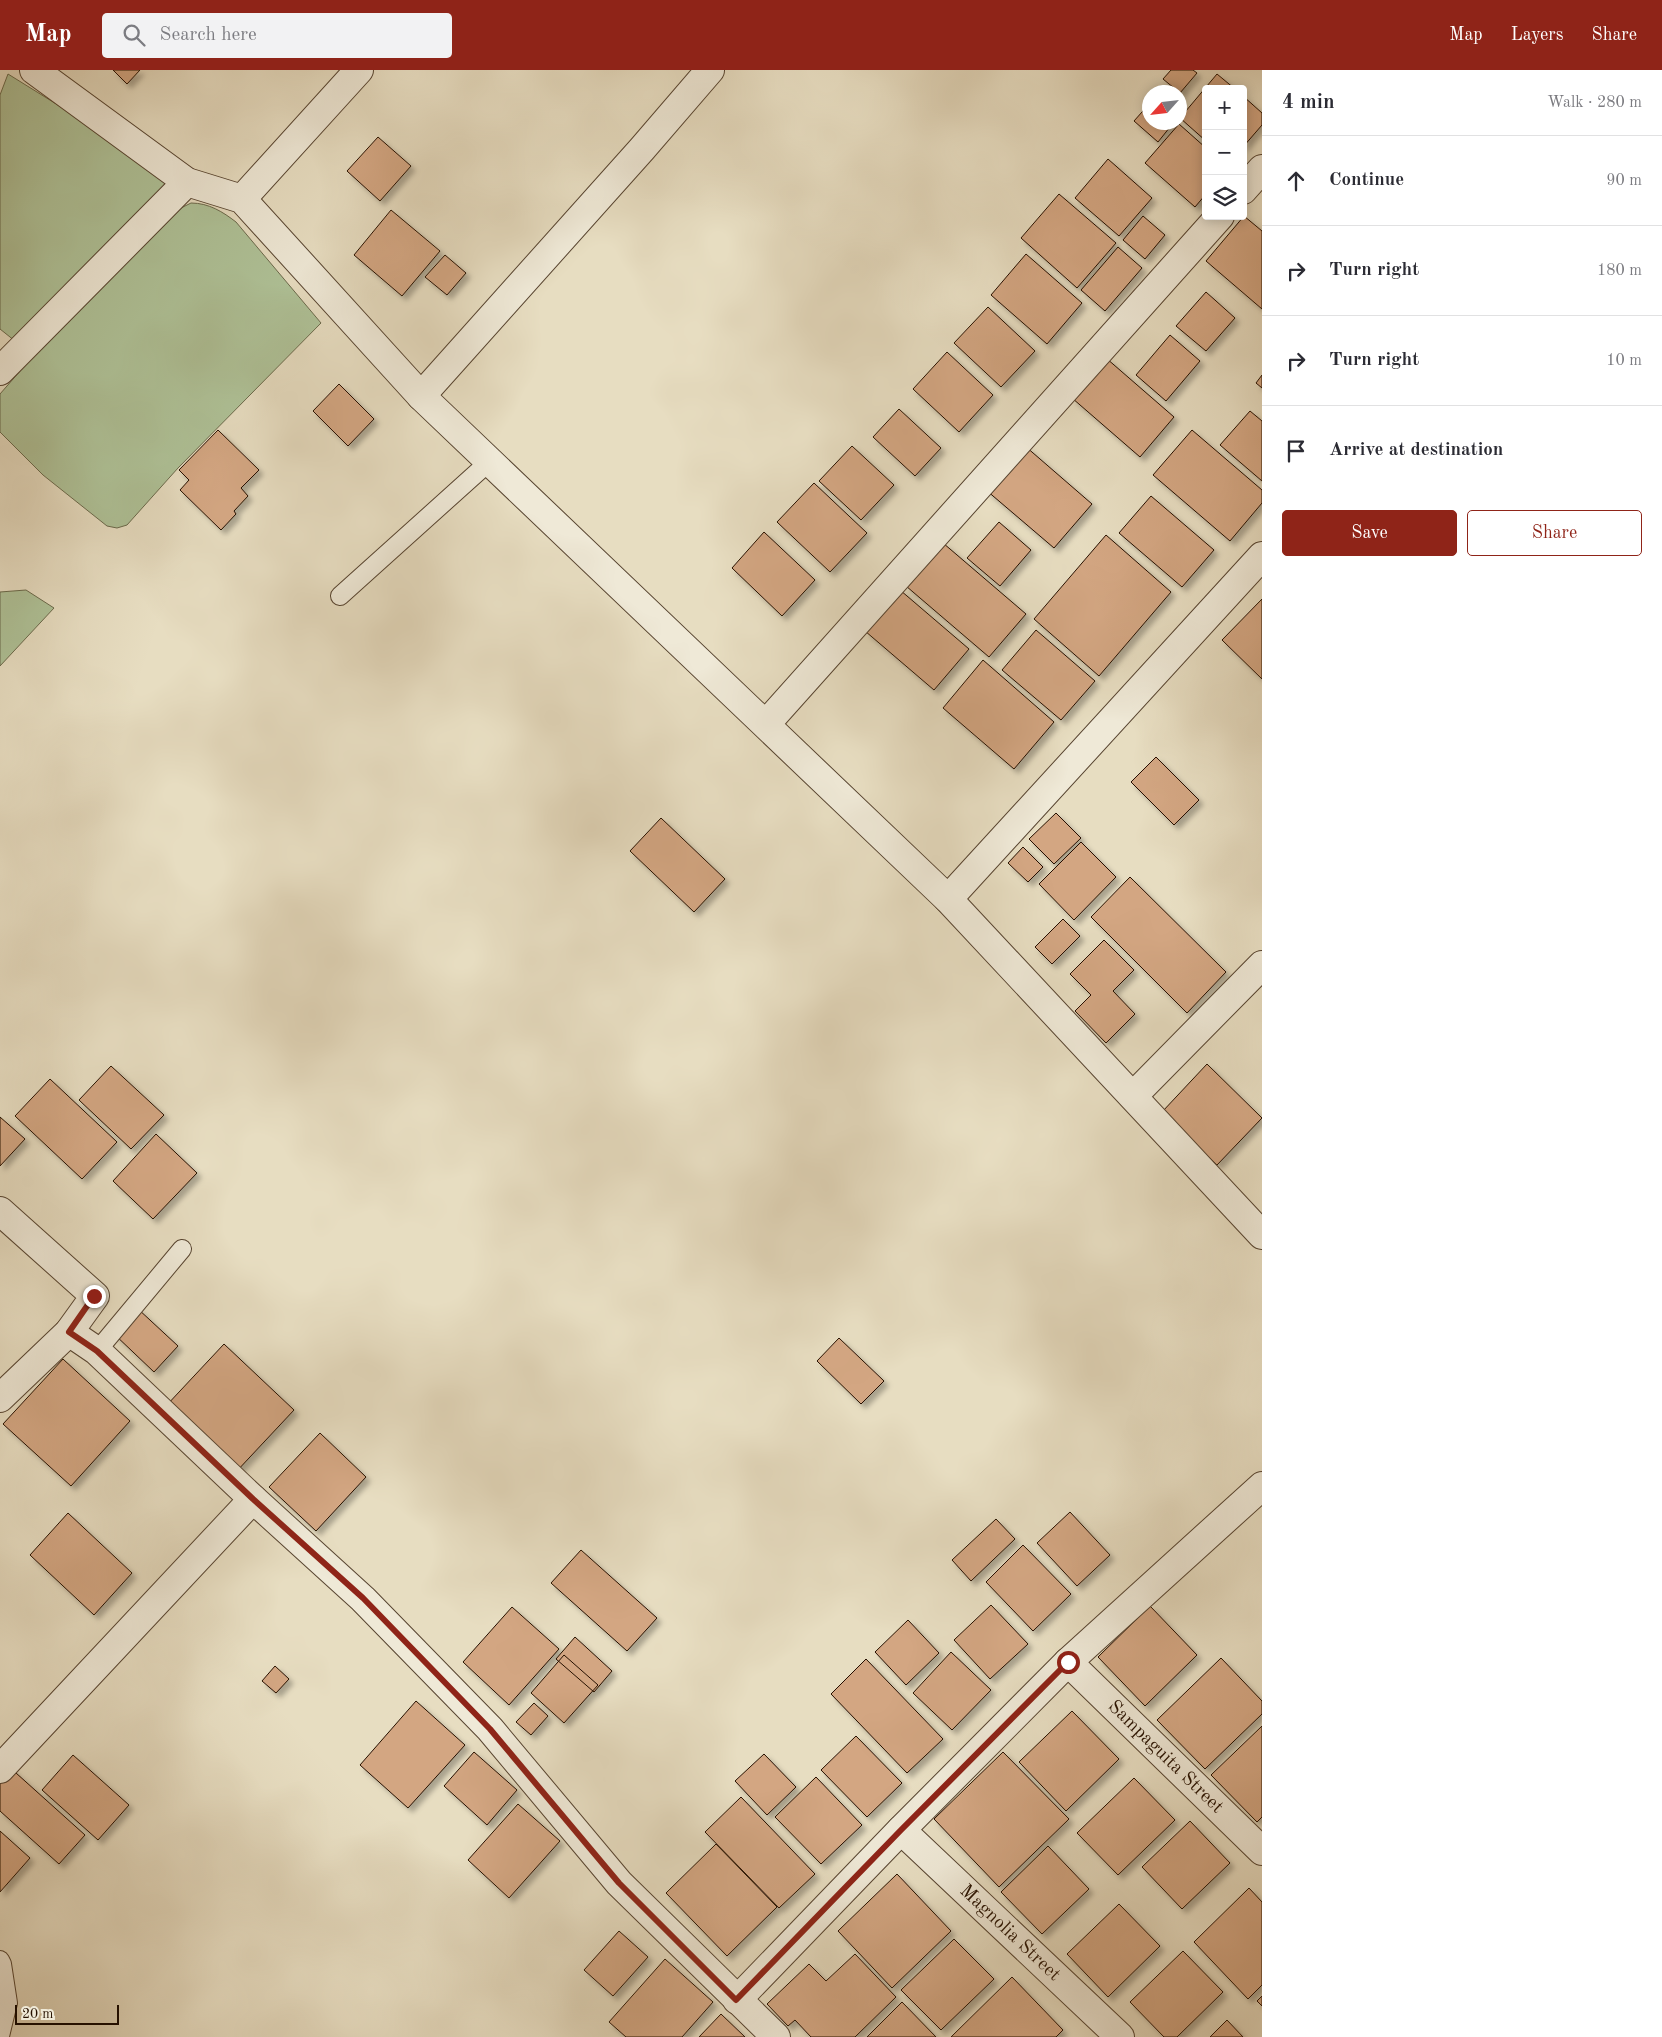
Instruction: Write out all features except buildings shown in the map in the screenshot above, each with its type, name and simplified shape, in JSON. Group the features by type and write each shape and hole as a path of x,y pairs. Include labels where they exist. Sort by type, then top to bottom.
{"street":[{"path":"34,70 187,182 242,199 421,396 948,899 1262,1235"},
{"path":"242,199 359,70"},
{"path":"421,396 642,149 710,70"},
{"path":"1247,186 1262,169"},
{"path":"0,371 187,182"},
{"path":"766,724 1216,220"},
{"path":"948,899 1262,556"},
{"path":"1133,1096 1262,965"},
{"path":"0,1211 94,1296 69,1332 0,1398"},
{"path":"69,1332 97,1351 253,1499 363,1598 476,1715 619,1883 736,2000 776,2037"},
{"path":"736,2000 1068,1662 1262,1486"},
{"path":"0,1769 253,1499"},
{"name":"Sampaguita Street","path":"1068,1662 1262,1851"},
{"name":"Magnolia Street","path":"901,1830 1120,2037"}],"lane":[{"path":"340,596 490,461"},
{"path":"97,1351 182,1249"},
{"path":"0,1960 8,2003 0,2036"}],"green space":[{"path":"8,74 66,110 165,182 163,190 15,341 0,329 0,95"},
{"path":"191,203 198,203 215,209 236,222 321,323 178,468 127,525 117,528 107,526 43,475 0,432 0,394 34,355 179,209"},
{"path":"26,590 54,608 0,666 0,592"}],"route":[{"path":"94,1296 69,1332 97,1351 253,1499 363,1598 490,1729 619,1883 736,2000 1068,1662"}]}
